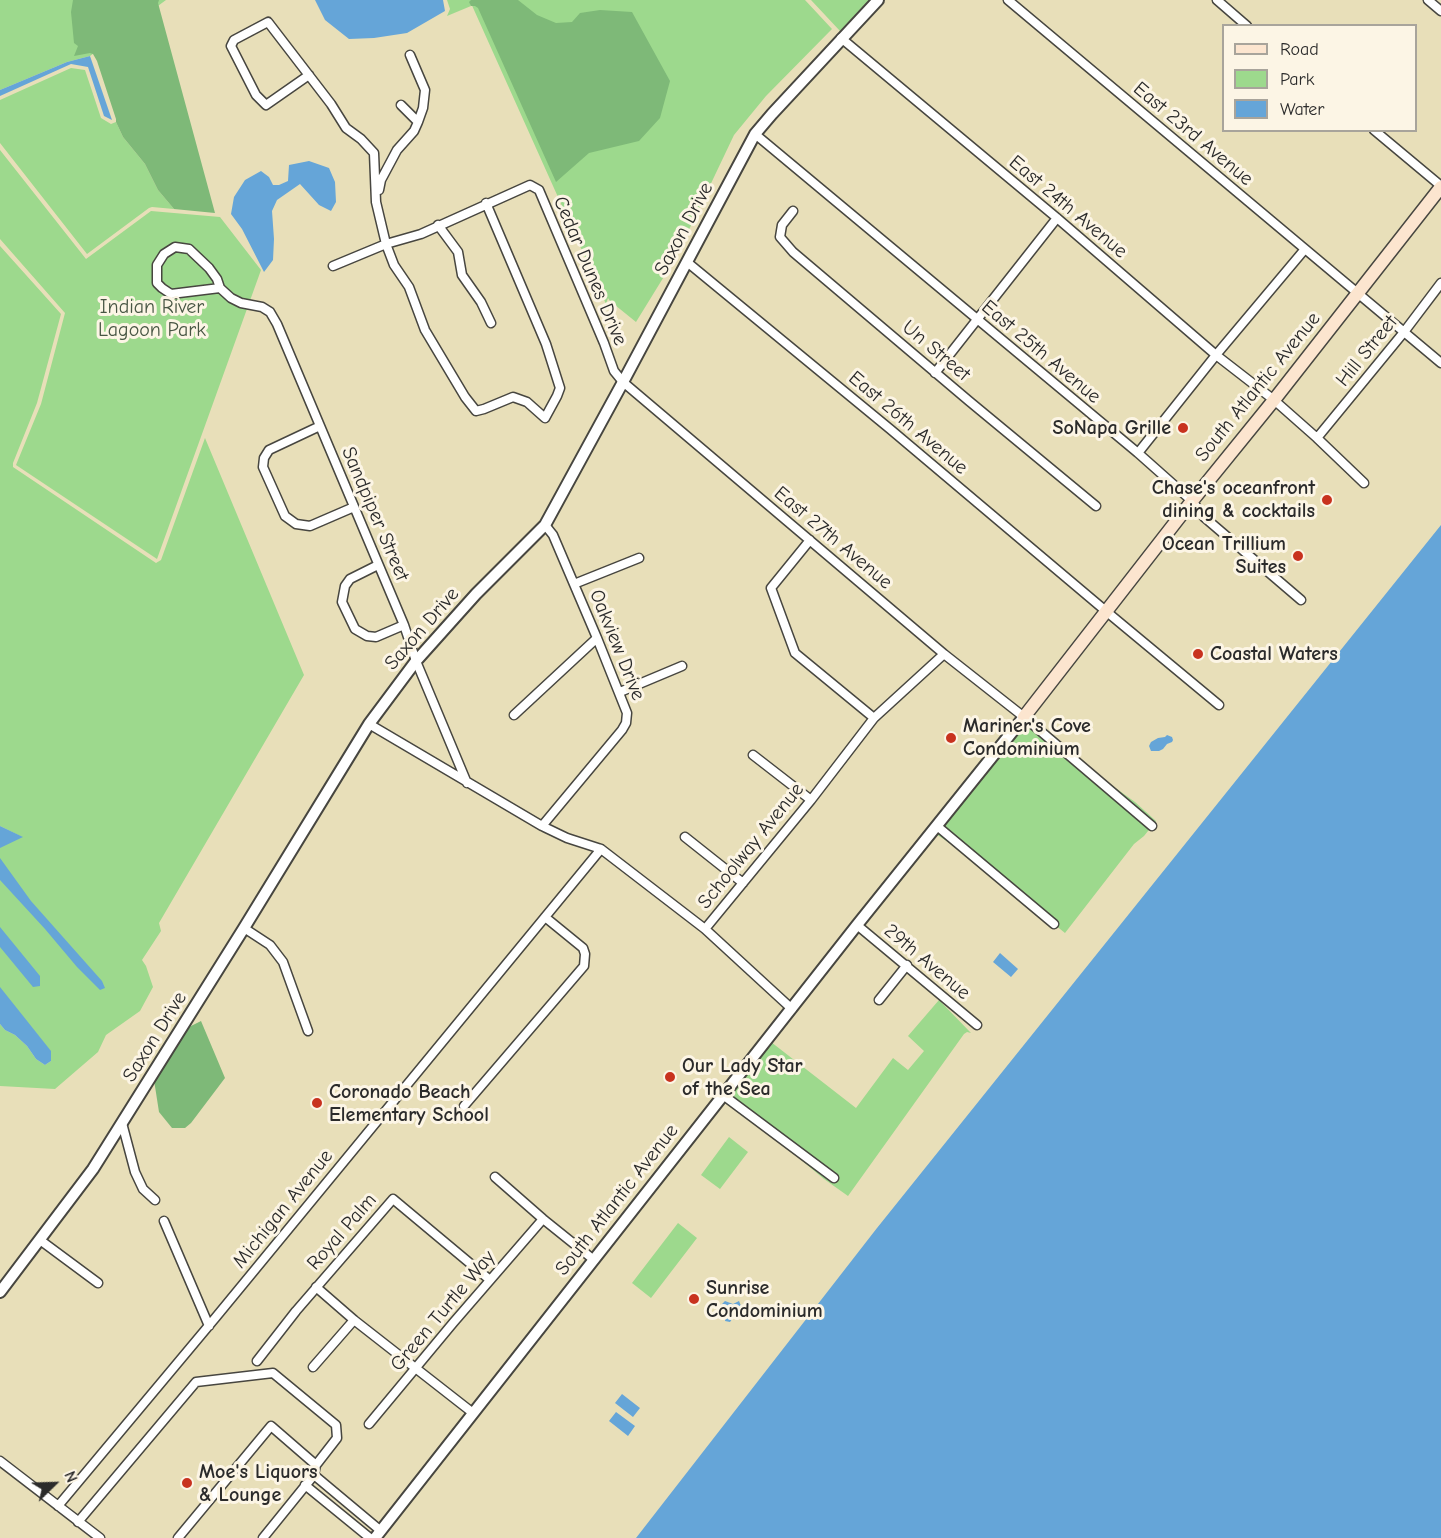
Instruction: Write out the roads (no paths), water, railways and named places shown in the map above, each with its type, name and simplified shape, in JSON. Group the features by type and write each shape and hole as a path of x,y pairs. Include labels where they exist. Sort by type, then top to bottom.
{"main road":[{"name":"South Atlantic Avenue","path":"1024,717 1441,186"}],"street":[{"name":"Saxon Drive","path":"0,1292 93,1169 369,724 416,661 476,594 545,525 755,134 878,0"},
{"name":"East 23rd Avenue","path":"1008,0 1441,363"},
{"path":"1216,0 1245,24"},
{"path":"1428,0 1441,11"},
{"path":"309,75 266,105 256,95 231,46 234,40 268,22 309,75 331,104 346,128 374,153 376,202 386,244 394,265 409,287 425,330 465,397 477,411 513,397 526,402 545,418 560,388 546,344 486,203"},
{"name":"East 24th Avenue","path":"841,38 1057,218 1216,355 1274,400 1364,483"},
{"path":"376,202 381,180 397,150 414,131 423,108 425,90 410,55"},
{"path":"401,105 418,122"},
{"path":"1376,132 1441,186"},
{"name":"East 25th Avenue","path":"755,134 1138,453 1192,501 1204,517 1301,600"},
{"name":"Cedar Dunes Drive","path":"333,266 386,244 421,234 530,185 538,190 614,371 623,382"},
{"name":"Un Street","path":"793,211 782,225 780,237 793,252 1096,506"},
{"path":"935,373 1057,218"},
{"path":"438,225 458,252 462,275 481,302 491,323"},
{"name":"Sandpiper Street","path":"220,288 171,294 157,283 156,265 164,254 175,248 189,249 209,268 220,288 231,298 241,303 262,307 270,312 404,625 416,661 467,783"},
{"path":"1138,453 1305,249"},
{"name":"East 26th Avenue","path":"687,262 1219,705"},
{"name":"Hill Street","path":"1317,438 1441,283"},
{"name":"East 27th Avenue","path":"623,382 944,654 1024,717 1152,825"},
{"path":"320,426 269,450 264,458 263,467 285,516 296,524 310,526 354,507"},
{"name":"Oakview Drive","path":"542,826 622,730 626,723 627,713 553,535 545,525"},
{"path":"810,540 771,588 795,653 874,718"},
{"path":"574,584 639,558"},
{"path":"378,565 350,579 345,586 342,602 355,629 367,636 376,637 404,625"},
{"path":"514,715 597,638"},
{"name":"Schoolway Avenue","path":"369,724 542,826 601,849 705,928 811,800 874,718 944,654"},
{"path":"620,692 682,666"},
{"name":"South Atlantic Avenue","path":"378,1534 857,925 1024,717"},
{"path":"753,755 811,800"},
{"path":"937,826 1054,924"},
{"path":"685,837 743,883"},
{"name":"Michigan Avenue","path":"58,1506 601,849"},
{"path":"464,1106 584,966 583,948 545,917"},
{"name":"29th Avenue","path":"857,925 976,1024"},
{"path":"244,928 270,945 283,962 308,1031"},
{"path":"705,928 792,1009"},
{"path":"879,999 907,965"},
{"path":"723,1095 834,1178"},
{"path":"122,1124 135,1172 143,1189 155,1200"},
{"path":"495,1177 594,1260"},
{"name":"Royal Palm","path":"257,1361 316,1287 393,1199 490,1280"},
{"name":"Green Turtle Way","path":"369,1424 543,1219"},
{"path":"164,1221 208,1326"},
{"path":"40,1240 98,1283"},
{"path":"316,1287 354,1320 473,1413"},
{"path":"313,1367 354,1320"},
{"path":"78,1522 196,1382 273,1373 336,1425 337,1438 316,1465 314,1475 263,1538"},
{"path":"178,1538 271,1426 316,1465"},
{"path":"0,1461 100,1538"},
{"path":"314,1475 378,1534"},
{"path":"305,1485 370,1538"}],"water":[{"path":"315,0 443,0 445,11 407,33 349,39 325,20"},
{"path":"90,56 112,120 104,116 88,67 71,64 0,96 0,90 67,62"},
{"path":"309,161 329,168 335,182 336,202 331,211 319,205 300,184 277,200 272,211 273,260 264,272 242,229 231,214 234,197 245,180 261,171 269,177 273,185 279,185 288,181 289,165"},
{"path":"1441,525 1441,1538 636,1538 877,1228"},
{"path":"1167,735 1172,737 1172,742 1159,751 1151,751 1149,746 1151,742"},
{"path":"0,826 23,837 0,848"},
{"path":"0,858 31,901 102,981 105,988 100,990 77,967 0,880"},
{"path":"0,927 40,976 40,986 33,987 0,947"},
{"path":"1000,953 1018,969 1011,977 993,962"},
{"path":"0,987 51,1051 51,1061 45,1065 36,1059 15,1035 5,1030 0,1024"},
{"path":"725,1301 733,1304 739,1301 741,1306 730,1322 725,1321 726,1314 720,1306"},
{"path":"622,1394 640,1408 633,1417 615,1403"},
{"path":"616,1412 635,1426 628,1436 609,1421"}],"place":[{"name":"SoNapa Grille","path":"1183,428"},
{"name":"Chase's oceanfront dining & cocktails","path":"1327,500"},
{"name":"Ocean Trillium Suites","path":"1298,556"},
{"name":"Coastal Waters","path":"1198,654"},
{"name":"Mariner's Cove Condominium","path":"951,738"},
{"name":"Our Lady Star of the Sea","path":"670,1077"},
{"name":"Coronado Beach Elementary School","path":"317,1103"},
{"name":"Sunrise Condominium","path":"694,1299"},
{"name":"Moe's Liquors & Lounge","path":"187,1483"}],"park label":[{"name":"Indian River Lagoon Park","path":"152,318"}]}
